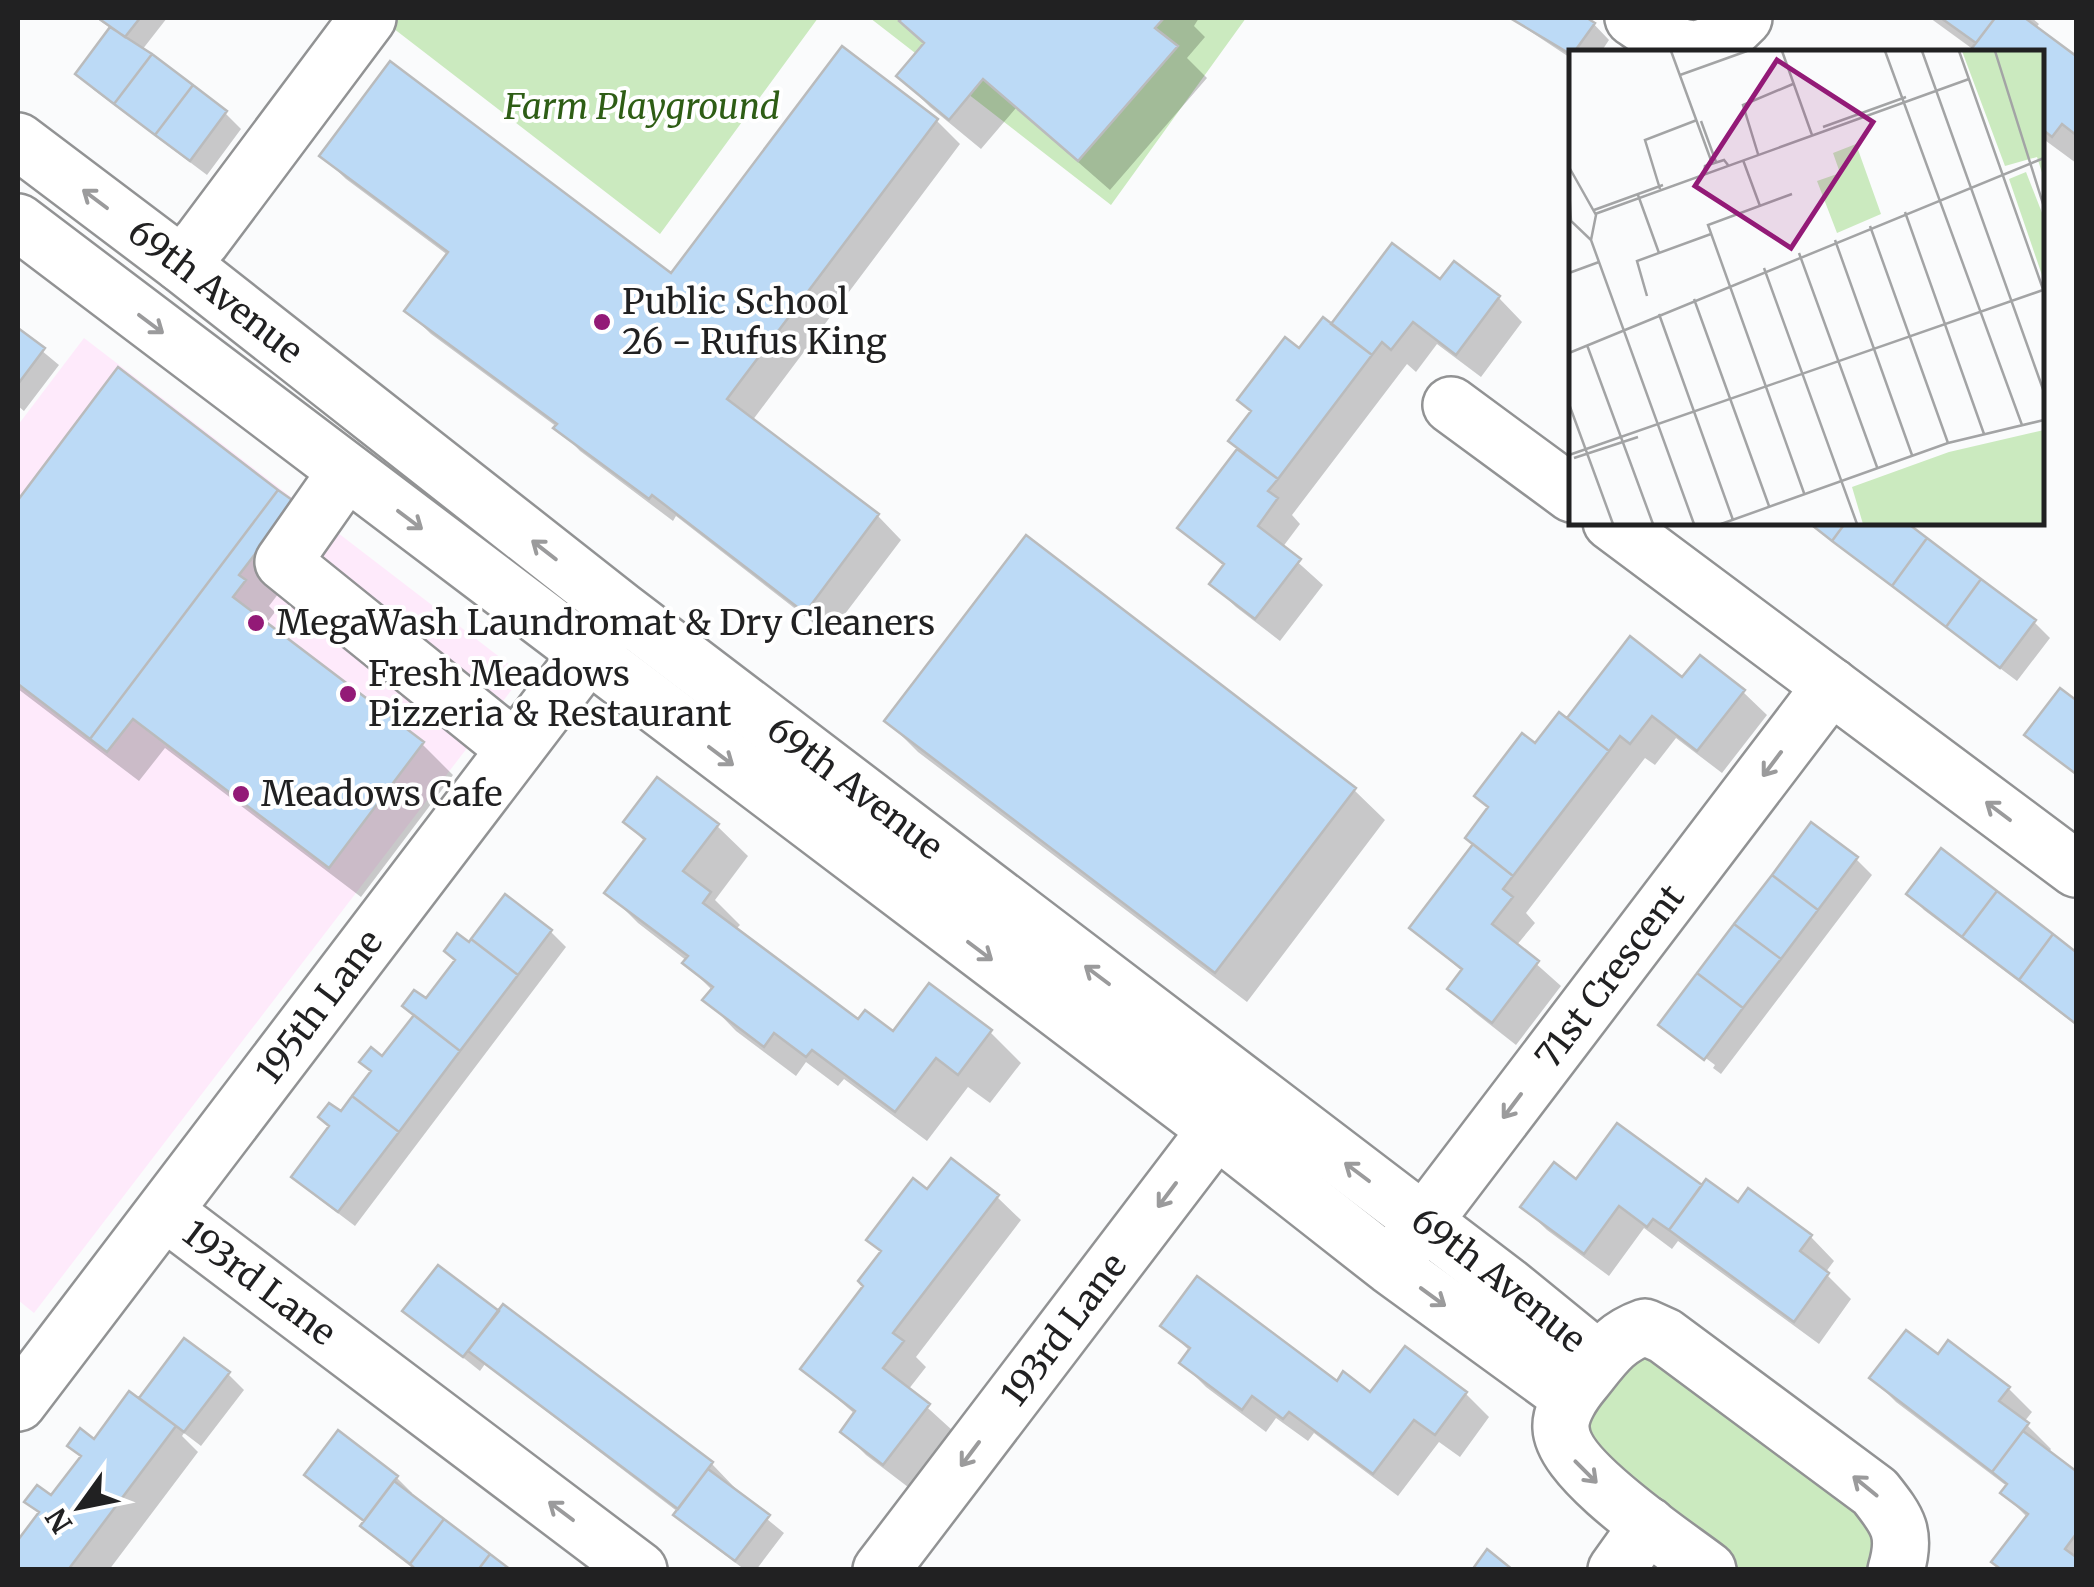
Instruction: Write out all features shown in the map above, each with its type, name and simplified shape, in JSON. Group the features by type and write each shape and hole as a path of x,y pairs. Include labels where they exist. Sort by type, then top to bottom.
{"street":[{"path":"181,264 368,18"},
{"path":"1633,18 1678,48 1700,49 1724,38 1744,18"},
{"name":"69th Avenue","path":"18,141 621,610 1232,1110 1390,1266 1585,1378"},
{"name":"69th Avenue","path":"18,222 587,655 1232,1110 1424,1222 1585,1378"},
{"path":"1451,404 1569,492"},
{"path":"346,472 283,562 515,749"},
{"path":"1614,525 2076,869"},
{"name":"195th Lane","path":"18,1404 621,610"},
{"name":"71st Crescent","path":"1390,1266 1832,686"},
{"name":"193rd Lane","path":"882,1570 1232,1110"},
{"name":"193rd Lane","path":"165,1212 639,1570"},
{"name":"69th Avenue","path":"1702,1568 1590,1478 1569,1454 1560,1427 1585,1378 1620,1336 1645,1327 1665,1336 1875,1492 1892,1513 1903,1545 1896,1570"},
{"path":"1616,1570 1648,1526"}],"shaded area":[{"path":"84,338 523,675 34,1313 18,1300 18,425"}],"green space":[{"name":"Farm Playground","path":"395,18 818,18 660,234 389,25"},
{"path":"870,18 1246,18 1111,205"},
{"path":"1650,1356 1866,1519 1877,1560 1870,1569 1740,1569 1597,1460 1585,1411 1616,1369"}],"building":[{"path":"98,18 140,18 125,37"},
{"path":"1164,18 1155,28 1178,46 1078,161 983,79 949,120 896,76 924,43 899,21"},
{"path":"1510,18 1587,18 1595,23 1569,53"},
{"path":"1941,18 1995,18 1976,43"},
{"path":"1995,18 2025,18 2076,56 2076,135 2062,124 2052,137 2044,131 2044,50 1971,50"},
{"path":"110,27 152,54 114,104 75,74"},
{"name":"Public School 26 - Rufus King","path":"842,46 938,119 727,399 879,514 805,613 652,495 649,499 553,428 557,424 404,311 448,252 319,156 390,61 671,273"},
{"path":"152,54 193,85 155,135 114,104"},
{"path":"193,85 227,111 190,161 155,135"},
{"path":"1392,243 1440,279 1454,261 1500,296 1456,355 1413,322 1391,350 1382,342 1372,355 1331,324"},
{"path":"1323,317 1372,355 1278,479 1228,441 1251,411 1237,400 1285,337 1299,348"},
{"path":"18,328 45,348 18,384"},
{"path":"118,367 278,490 90,739 18,684 18,500"},
{"path":"1237,449 1278,479 1268,491 1278,498 1258,526 1301,559 1255,619 1209,584 1224,564 1177,528"},
{"path":"278,490 295,502 239,575 246,580 233,597 424,742 329,868 133,719 107,752 90,739"},
{"path":"1812,525 1844,525 1832,541"},
{"path":"1844,525 1910,525 1927,538 1892,586 1832,541"},
{"path":"1026,535 1356,788 1215,973 884,721"},
{"path":"1927,538 1981,579 1946,627 1892,586"},
{"path":"1981,579 2036,620 2000,668 1946,627"},
{"path":"1630,636 1682,677 1700,655 1745,690 1697,751 1652,716 1630,744 1620,736 1609,751 1567,718"},
{"path":"2060,688 2076,700 2076,774 2024,735"},
{"path":"1559,712 1609,751 1513,876 1465,838 1488,807 1474,796 1522,733 1535,743"},
{"path":"657,777 719,824 683,871 711,892 703,903 858,1019 865,1010 893,1031 929,983 992,1030 958,1075 936,1058 895,1112 812,1050 806,1057 774,1033 764,1047 702,1000 713,987 682,963 688,956 604,893 645,839 623,822"},
{"path":"1811,822 1858,857 1818,910 1772,875"},
{"path":"1473,844 1513,876 1503,889 1513,897 1492,924 1539,961 1492,1023 1447,989 1462,969 1409,928"},
{"path":"1941,848 1997,891 1962,937 1906,894"},
{"path":"1772,875 1818,910 1781,959 1734,924"},
{"path":"1997,891 2053,934 2019,980 1962,937"},
{"path":"505,894 552,930 518,975 471,939"},
{"path":"1734,924 1781,959 1743,1008 1697,973"},
{"path":"457,933 518,975 460,1051 402,1006 414,990 426,998 455,960 444,951"},
{"path":"2053,934 2076,952 2076,1024 2019,980"},
{"path":"1697,973 1743,1008 1704,1060 1658,1025"},
{"path":"414,1015 460,1051 399,1132 352,1096 371,1071 359,1062 371,1047 382,1056"},
{"path":"352,1096 399,1132 338,1212 291,1177 329,1126 318,1117 329,1103 341,1111"},
{"path":"1617,1123 1702,1185 1669,1230 1653,1219 1647,1227 1619,1206 1584,1254 1520,1207 1554,1162 1576,1179"},
{"path":"951,1158 999,1195 893,1333 904,1341 883,1368 930,1404 883,1465 840,1432 855,1411 800,1369 863,1286 858,1281 881,1251 866,1240 913,1178 927,1189"},
{"path":"1706,1179 1738,1202 1748,1188 1812,1235 1800,1251 1829,1273 1794,1322 1669,1230"},
{"path":"438,1265 499,1311 463,1357 402,1311"},
{"path":"1197,1276 1337,1381 1343,1371 1370,1392 1405,1346 1467,1392 1435,1435 1414,1420 1373,1474 1289,1412 1283,1419 1252,1396 1242,1410 1179,1363 1190,1348 1160,1326"},
{"path":"503,1304 713,1462 678,1509 468,1351"},
{"path":"1906,1330 1938,1354 1948,1340 2010,1387 1999,1401 2029,1423 1992,1472 1869,1378"},
{"path":"184,1338 230,1372 184,1432 139,1398"},
{"path":"129,1391 176,1426 68,1570 18,1570 18,1540 39,1512 24,1502 37,1485 51,1495 81,1456 67,1446 80,1428 94,1439"},
{"path":"338,1430 398,1476 364,1521 304,1475"},
{"path":"2023,1431 2076,1471 2076,1534 2065,1549 2076,1557 2076,1570 2002,1570 1991,1562 2028,1514 2000,1493 2007,1484 1992,1472"},
{"path":"708,1469 770,1515 735,1561 673,1515"},
{"path":"394,1481 444,1519 410,1564 360,1526"},
{"path":"444,1519 490,1554 478,1570 416,1570 410,1564"},
{"path":"1487,1549 1513,1570 1472,1570"},
{"path":"490,1554 511,1570 478,1570"}],"place":[{"name":"Public School 26 - Rufus King","path":"602,322"},
{"name":"MegaWash Laundromat & Dry Cleaners","path":"256,623"},
{"name":"Fresh Meadows Pizzeria & Restaurant","path":"348,694"},
{"name":"Meadows Cafe","path":"241,794"}]}
